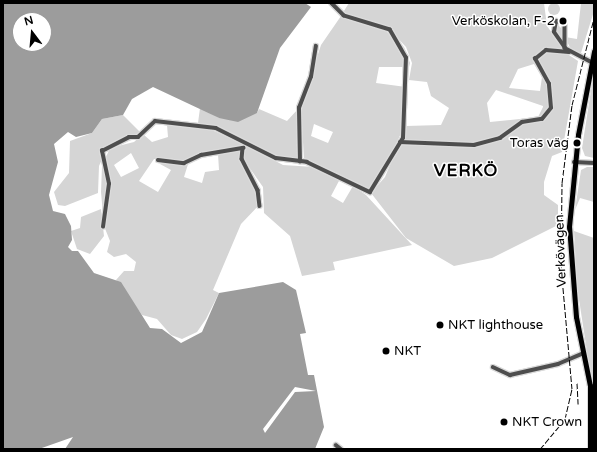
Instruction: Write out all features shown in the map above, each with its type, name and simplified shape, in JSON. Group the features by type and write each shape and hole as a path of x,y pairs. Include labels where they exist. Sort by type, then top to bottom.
{"main road":[{"name":"Verkövägen","path":"590,449 591,437 584,353 576,317 570,258 574,162 594,52"},
{"path":"591,437 594,447"}],"street":[{"path":"103,227 109,184 100,155 106,148 138,137 152,122 159,120 216,128 276,158 320,167 370,192 400,142 406,58 390,30 344,16 331,3"},
{"path":"565,48 565,23 556,21 554,32 565,48 569,52"},
{"path":"300,162 299,108 311,77 316,46"},
{"path":"400,142 474,145 500,138 522,122 542,119 551,108 549,84 535,58 546,50 569,52 591,62"},
{"path":"244,143 242,159 258,190 260,206"},
{"path":"158,160 184,162 201,155 243,148"},
{"path":"574,162 594,163"},
{"path":"493,367 510,375 558,364 584,353"},
{"path":"336,445 341,449"}],"shaded area":[{"path":"3,3 305,3 311,7 280,48 257,113 238,122 219,118 153,87 132,99 123,115 102,119 92,133 76,137 68,132 54,144 58,162 49,195 53,211 65,214 71,226 72,240 68,247 72,251 78,251 94,273 121,282 150,328 162,329 181,343 202,332 219,293 283,282 296,290 306,333 300,334 308,375 314,375 324,427 315,449 65,449 73,437 39,449 3,449"},
{"path":"349,3 544,3 547,26 566,53 578,61 562,152 552,156 544,182 544,195 558,205 558,225 492,258 454,266 406,238 371,193 385,177 406,126 441,125 449,108 431,96 427,82 409,80 412,63 406,47 391,31 342,14","holes":["534,64 542,77 540,91 509,88 518,69","496,90 543,106 543,107 538,117 490,122 487,103"]},
{"path":"552,3 556,3 560,9 556,15 552,15 548,11 548,7"},
{"path":"581,3 594,3 594,11 581,53 572,52 565,37 577,39"},
{"path":"341,16 386,31 404,47 410,63 409,67 379,67 376,83 406,87 402,131 382,175 366,192 346,178 304,160 301,106 321,45","holes":["314,124 333,132 328,143 311,136"]},
{"path":"557,24 563,30 562,41 556,32"},
{"path":"594,71 594,158 585,156 582,148"},
{"path":"200,108 219,118 257,113 259,109 287,121 298,109 299,158 282,161 235,135 198,123"},
{"path":"123,115 141,133 132,140 108,146 99,166 98,193 65,206 58,205 54,192 69,173 70,141 92,133 102,119"},
{"path":"167,125 202,126 243,143 242,147 203,152 184,161 168,158 154,159 139,181 158,192 171,170 160,164 166,160 178,164 189,161 184,177 202,183 205,172 219,170 218,154 241,150 241,159 257,191 259,205 241,224 213,290 219,293 206,319 197,332 182,339 171,335 157,319 142,315 116,280 124,271 134,271 136,262 126,254 114,257 107,252 110,241 104,226 101,192 102,166 110,148 134,142 143,134 152,142 168,137","holes":["131,153 139,168 121,177 114,165"]},
{"path":"245,145 283,165 314,167 340,179 331,196 343,203 353,186 366,195 412,245 333,262 335,270 302,276 290,236 264,213 263,187 244,160"},
{"path":"587,167 594,167 594,202 580,198 575,210 581,170"},
{"path":"101,209 104,236 90,254 77,249 71,231 80,228 81,217"},
{"path":"574,231 594,238 594,398 577,286"}],"pier":[{"path":"295,387 316,391 295,392 265,433 263,429"}],"railway":[{"path":"540,449 565,419 572,389 561,266 562,183 572,105 594,18"},
{"path":"577,383 578,404"}],"place":[{"name":"Verköskolan, F-2","path":"563,21"},
{"name":"Toras väg","path":"577,143"},
{"name":"NKT lighthouse","path":"440,325"},
{"name":"NKT","path":"386,351"},
{"name":"NKT Crown","path":"504,422"}],"district":[{"name":"VERKÖ","path":"466,171"}]}
